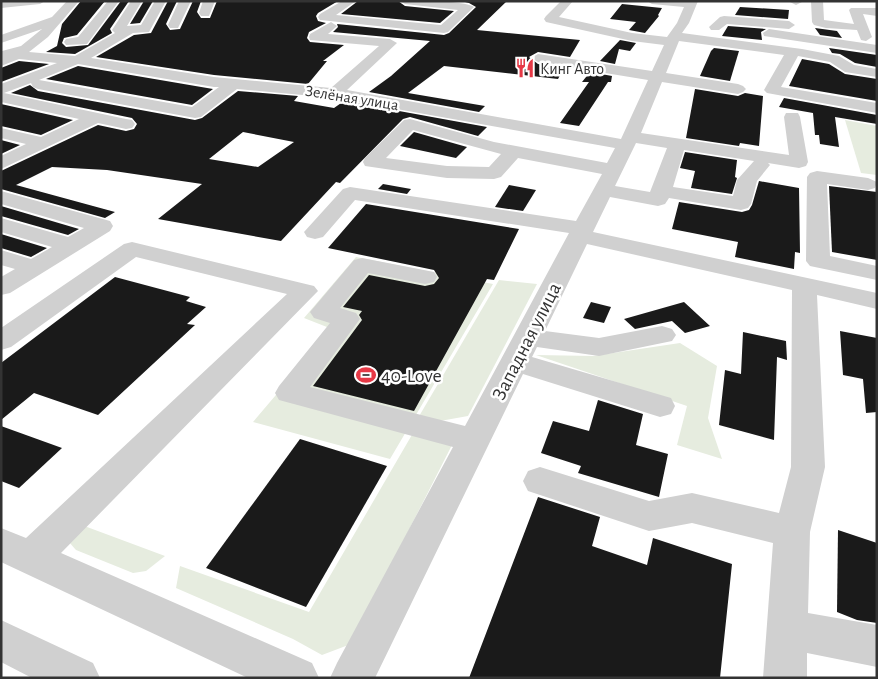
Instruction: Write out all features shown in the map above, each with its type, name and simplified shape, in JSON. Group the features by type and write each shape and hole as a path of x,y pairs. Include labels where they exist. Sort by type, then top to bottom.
{"street":[{"path":"1,5 40,1"},
{"path":"1,62 9,54 37,39 74,1"},
{"path":"74,54 114,1"},
{"path":"137,1 118,30 145,29 161,1"},
{"path":"174,25 185,1"},
{"path":"205,13 209,1"},
{"path":"351,1 324,18 334,23 358,21 444,29 468,7 405,1"},
{"path":"335,93 390,43 315,37 365,1"},
{"path":"472,1 478,2"},
{"path":"568,1 550,19 632,37 682,21 873,48"},
{"path":"652,1 682,21 793,52 834,59 850,69 877,73"},
{"path":"818,1 818,22 862,28"},
{"path":"849,1 870,3"},
{"path":"380,23 409,2"},
{"path":"400,25 428,3"},
{"path":"422,27 448,5"},
{"path":"756,23 764,7"},
{"path":"873,48 855,10 877,12"},
{"path":"358,21 373,11"},
{"path":"1,39 58,18"},
{"path":"715,27 724,20 790,25"},
{"name":"Западная улица","path":"352,678 628,141 682,21"},
{"path":"72,26 74,54"},
{"path":"74,54 131,30"},
{"name":"Зелёная улица","path":"1,50 11,51 9,54 48,57 74,54 228,88 273,86 335,93 628,141 799,162 792,117"},
{"path":"793,52 772,90 877,108"},
{"name":"Зелёная улица","path":"1,89 74,54"},
{"path":"1,77 48,57"},
{"path":"538,58 738,89"},
{"path":"58,76 209,102"},
{"path":"38,84 194,113 228,88"},
{"path":"1,97 126,124"},
{"path":"5,158 43,143 95,118"},
{"path":"44,124 98,136"},
{"path":"514,151 494,173 447,172 372,162 410,124 514,151 608,180 658,200 675,150"},
{"path":"1,133 43,143"},
{"path":"661,191 741,204 747,180 760,165"},
{"path":"868,184 817,176 818,261 877,273"},
{"path":"315,232 350,193 581,233 804,286 877,301"},
{"path":"1,197 102,226 1,288"},
{"path":"1,225 71,245"},
{"path":"1,341 132,249 305,291 17,551 297,678"},
{"path":"1,257 35,268"},
{"path":"425,277 362,265 323,312 347,318 290,393 475,441"},
{"path":"785,678 792,532 808,467 804,286"},
{"path":"528,337 599,347 662,335"},
{"path":"516,362 660,406"},
{"path":"540,481 649,516 692,508 792,532"},
{"path":"788,628 877,646"},
{"path":"1,640 78,678"}],"shaded area":[{"path":"845,120 877,126 877,175 861,173"},
{"name":"40-Love","path":"356,257 493,284 390,459 253,422 332,329 304,318"},
{"path":"499,280 537,284 468,416 440,421 418,418"},
{"path":"680,343 717,366 708,418 722,459 677,445 687,406 536,355 593,356"},
{"path":"413,433 453,443 351,644 322,655 293,639 176,588 180,566 309,612"},
{"path":"79,524 165,556 146,571 133,573 76,550 69,542"}],"building":[{"path":"81,1 105,1 77,35 64,38 62,43 66,47 88,45 121,1 129,1 110,29 112,33 75,54 46,52 57,46 62,24"},
{"path":"144,1 153,1 140,23 130,24"},
{"path":"168,1 177,1 166,24 170,30 180,29 193,1 201,1 197,12 201,18 210,18 217,1 338,1 318,13 316,16 318,21 326,23 309,32 307,38 310,42 344,45 323,61 327,61 308,84 214,75 96,57 134,35 151,33"},
{"path":"358,1 398,1 405,6 454,11 440,23 341,14"},
{"path":"461,1 507,1 477,30 580,40 570,57 538,52 529,57 538,64 564,68 558,79 444,66 408,93 485,106 479,112 369,92 391,76 430,41 333,32 338,27 337,24 444,35 449,33 476,7"},
{"path":"622,4 662,8 659,16 645,33 629,30 636,22 610,19"},
{"path":"740,7 789,10 788,19 735,15"},
{"path":"728,26 766,29 761,32 762,40 722,36"},
{"path":"815,28 837,31 842,38 820,35"},
{"path":"620,40 636,43 630,51 619,49 615,64 600,61"},
{"path":"714,48 739,51 730,81 700,76"},
{"path":"829,48 877,55 877,67 855,63 840,54 832,53"},
{"path":"802,59 829,64 845,74 877,79 877,101 789,86"},
{"path":"19,61 49,64 1,82 1,68"},
{"path":"78,66 213,89 192,105 46,79"},
{"path":"590,72 612,76 611,82 608,82 579,126 560,123 589,82 582,82"},
{"path":"30,85 38,91 195,120 202,118 238,91 298,96 294,101 334,108 344,101 487,127 478,136 410,117 403,119 340,183 336,182 281,241 158,219 202,184 107,170 52,167 16,185 115,212 105,218 1,189 1,171 98,125 126,131 134,129 137,124 132,118 11,93","holes":["243,132 294,142 258,167 209,159"]},
{"path":"695,89 738,96 745,93 763,96 759,146 740,143 739,146 686,138"},
{"path":"784,98 877,115 877,124 835,117 839,147 820,144 819,135 815,135 813,113 779,107"},
{"path":"1,104 73,120 41,135 1,126"},
{"path":"414,132 467,147 456,158 400,146"},
{"path":"1,140 20,145 1,154"},
{"path":"685,152 737,160 735,177 737,178 732,194 691,188 695,171 680,168"},
{"path":"759,181 799,188 800,253 795,252 794,269 735,257 738,242 672,229 679,202 742,212 749,210"},
{"path":"383,184 411,189 407,194 378,189"},
{"path":"509,185 536,190 523,211 495,207"},
{"path":"829,186 877,192 877,260 832,252"},
{"path":"366,204 519,229 494,280 487,279 414,411 313,386 362,320 359,315 362,311 343,307 369,275 425,286 434,284 439,278 434,270 328,248"},
{"path":"1,206 79,229 68,235 1,216"},
{"path":"1,234 47,248 31,257 1,248"},
{"path":"115,277 190,297 186,301 206,307 187,324 195,325 98,415 34,393 1,420 1,363"},
{"path":"591,302 611,307 604,323 583,318"},
{"path":"684,302 710,326 685,333 672,321 635,329 624,319"},
{"path":"840,331 877,338 877,412 866,413 863,379 843,375"},
{"path":"743,332 786,341 787,360 777,357 774,440 719,425 725,370 741,374"},
{"path":"598,400 643,414 636,445 668,454 659,497 578,473 581,466 541,453 553,421 589,431"},
{"path":"1,426 62,448 19,488 1,481"},
{"path":"300,439 387,466 306,607 206,568"},
{"path":"538,497 600,517 592,546 647,565 653,538 732,564 720,678 469,678"},
{"path":"838,530 877,543 877,623 857,620 837,612"}],"place":[{"name":"Кинг Авто","path":"525,68"},
{"name":"40-Love","path":"366,375"}]}
